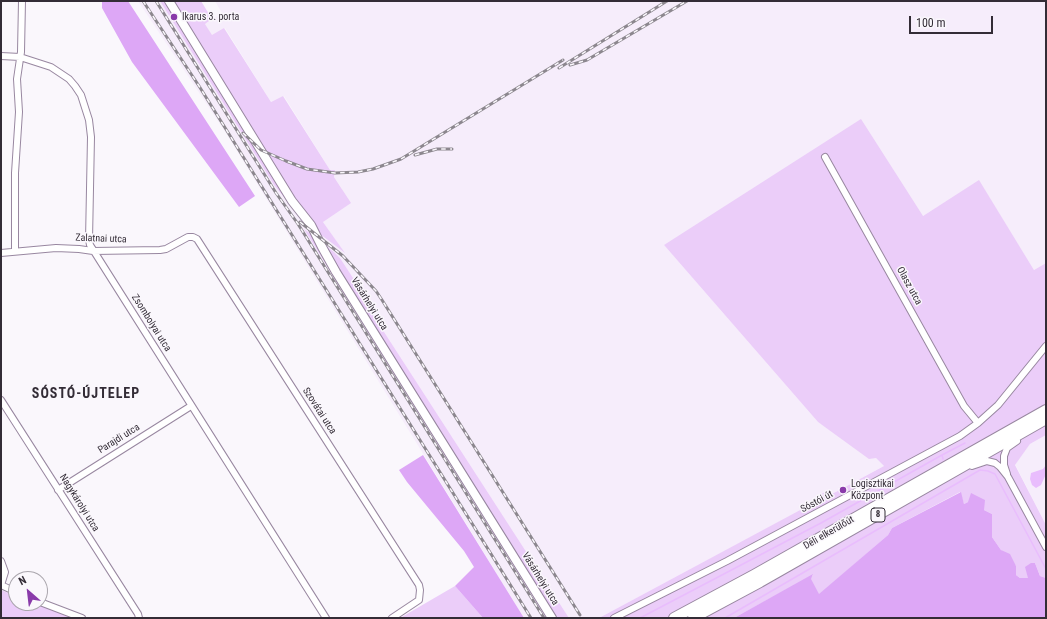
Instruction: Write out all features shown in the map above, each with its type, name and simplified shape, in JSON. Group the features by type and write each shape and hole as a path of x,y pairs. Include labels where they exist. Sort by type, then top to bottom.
{"main road":[{"name":"Déli elkerülőút","path":"693,618 760,582 943,478 1046,416"},
{"name":"Déli elkerülőút","path":"674,618 754,576 1046,416"}],"street":[{"path":"15,251 15,172 19,112 17,79 20,57 22,1"},
{"name":"Vásárhelyi utca","path":"169,1 292,201 311,224 333,266 552,618"},
{"name":"Zsombolyai utca","path":"1,56 20,57 38,62 60,72 75,86 86,107 91,137 89,240 93,251 326,618"},
{"name":"Olasz utca","path":"825,157 964,406 978,423"},
{"name":"Zalatnai utca","path":"1,253 67,248 93,251 160,250 166,249 188,237 197,239"},
{"name":"Szovátai utca","path":"197,239 419,585 419,600 392,618"},
{"name":"Sóstói út","path":"614,618 727,561 960,436 978,423 998,405 1046,346"},
{"name":"Nagykárolyi utca","path":"1,400 138,614 139,618"},
{"name":"Parajdi utca","path":"58,490 191,406"},
{"path":"1008,477 1004,460 1007,448 1026,435 1046,416"},
{"path":"943,478 977,463 987,461 995,463 1008,477 1046,547"},
{"path":"1,562 5,572 1,585"},
{"path":"48,605 82,618"}],"shaded area":[{"path":"102,1 128,1 255,196 239,207 132,62 102,8"},
{"path":"138,1 160,1 274,185 299,218 344,252 323,222 342,189 334,177 335,170 330,170 284,96 271,102 225,28 212,36 205,24 222,13 215,1 1046,1 1046,263 1034,270 979,181 923,216 664,245 818,422 876,458 884,466 832,494 818,496 818,501 599,618 569,618 355,287 355,281 340,258 305,230 546,618 524,618 226,133"},
{"path":"160,1 201,1 212,19 205,24 212,35 224,28 271,102 283,96 330,170 335,170 334,177 351,203 323,222 345,253 304,222 274,185"},
{"path":"861,119 923,216 979,180 1034,270 1046,263 1046,435 1030,444 1015,465 1046,525 1046,578 1040,576 1035,563 1029,578 1020,578 1016,575 1016,566 1001,550 992,537 992,514 968,502 964,504 960,492 892,528 888,535 819,595 810,579 813,575 734,618 599,618 817,501 818,496 827,491 832,494 884,466 876,458 869,459 818,422 664,245"},
{"path":"304,229 340,258 355,281 355,287 569,618 546,618"},
{"path":"1046,435 1046,525 1015,464 1030,444"},
{"path":"423,455 524,618 483,618 455,586 474,567 464,551 407,482 399,470"},
{"path":"1046,465 1046,474 1041,485 1036,488 1032,485 1030,479 1031,473 1043,469"},
{"path":"961,492 964,504 968,502 971,493 985,500 984,510 992,514 992,537 1001,550 1010,554 1016,566 1016,575 1020,578 1028,578 1025,567 1031,563 1035,563 1040,576 1046,578 1046,618 734,618 813,574 811,579 819,594 888,535 892,528"},
{"path":"455,586 483,618 400,618"},
{"path":"1,590 8,593 8,611 48,611 48,609 72,618 1,618"}],"waterway":[{"path":"942,455 965,443"},
{"path":"640,618 821,523 942,455 943,459"},
{"path":"725,618 980,470 995,474 1046,569"}],"railway":[{"path":"143,1 199,86 531,618"},
{"path":"156,1 276,193 298,224 544,618"},
{"path":"559,68 667,1"},
{"path":"570,65 587,60 687,1"},
{"path":"243,133 261,150 307,169 335,173 358,172 373,169 401,159 563,60"},
{"path":"415,155 437,149 452,149"},
{"path":"300,222 343,256 376,291 580,615"}],"place":[{"name":"Ikarus 3. porta","path":"174,17"},
{"name":"Logisztikai Központ","path":"843,490"}],"district":[{"name":"SÓSTÓ-ÚJTELEP","path":"86,394"}]}
